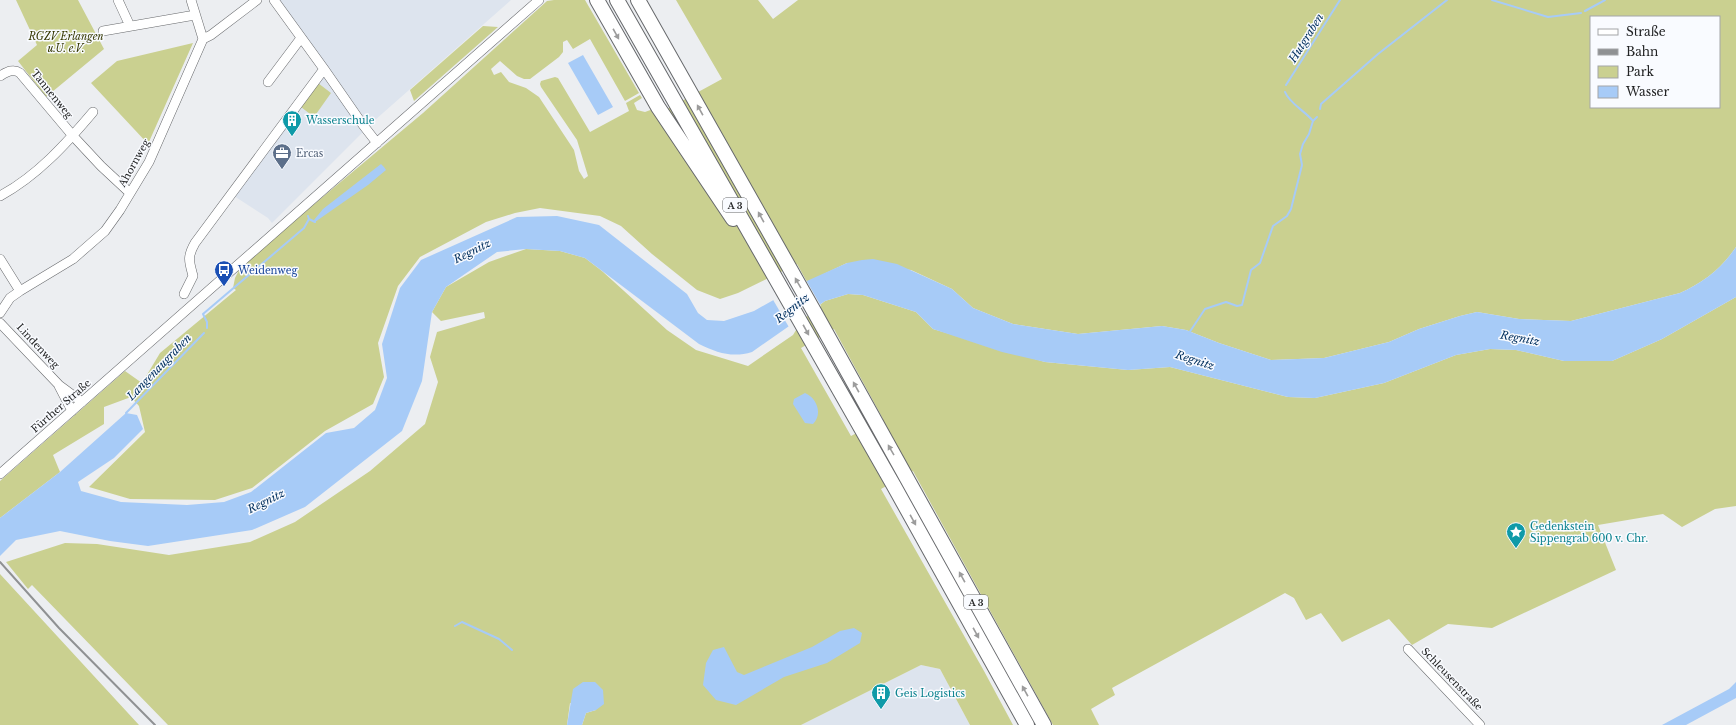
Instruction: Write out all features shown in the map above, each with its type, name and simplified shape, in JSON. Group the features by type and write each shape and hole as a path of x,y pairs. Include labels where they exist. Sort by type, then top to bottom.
{"highway":[{"path":"597,0 659,89"},
{"path":"608,0 633,38 659,89"},
{"name":"A 3","path":"617,0 659,89 765,259 1027,725"},
{"name":"A 3","path":"638,0 831,341 874,422 1044,725"},
{"path":"644,0 660,29 678,72"},
{"path":"699,155 736,223 765,259"}],"street":[{"path":"118,0 130,26"},
{"path":"191,0 202,39 211,35 257,0"},
{"path":"274,0 377,143"},
{"name":"Fürther Straße","path":"0,474 539,0"},
{"path":"103,31 195,15"},
{"path":"268,82 300,38"},
{"name":"Ahornweg","path":"0,313 10,298 73,259 90,246 105,231 149,162 202,39"},
{"path":"184,294 193,276 188,260 193,247 324,69"},
{"name":"Tannenweg","path":"0,76 10,70 17,70 20,72 73,136 101,166 130,193"},
{"name":"Tannenweg","path":"73,136 93,112"},
{"path":"0,196 35,172 73,136"},
{"path":"0,259 20,291"},
{"name":"Lindenweg","path":"0,323 59,385 82,402"},
{"name":"Lindenweg","path":"59,385 72,411"},
{"name":"Schleusenstraße","path":"1408,649 1480,725"}],"shaded area":[{"path":"272,0 511,0 375,120 272,223 268,218 234,196 324,72"},
{"path":"921,665 940,669 970,725 801,725"}],"green space":[{"name":"RGZV Erlangen u.U. e.V.","path":"16,0 78,0 104,49 46,97 18,61 37,45"},
{"path":"554,0 585,0 639,93 625,101 590,39 573,49 567,40 563,42 563,52 559,57 530,79 524,79 517,76 500,61 491,69 494,75 501,72 509,82 526,88 539,97 574,150 579,171 584,179 588,176 577,140 541,87 541,81 555,77 558,78 590,132 629,111 626,103 640,95 642,98 634,103 637,110 645,112 653,109 656,115 722,79 676,0 758,0 773,19 798,0 1736,0 1736,247 1725,262 1704,280 1680,293 1571,321 1519,319 1477,312 1419,329 1389,342 1324,358 1271,360 1219,343 1186,330 1162,326 1078,334 1013,324 973,308 952,289 911,270 847,263 807,282 797,264 738,293 720,299 697,290 652,254 621,226 600,216 540,208 515,213 486,222 420,257 398,286 378,343 384,377 373,404 325,431 252,488 215,500 130,499 89,487 145,432 139,406 131,397 104,407 104,424 53,455 60,472 0,518 0,481 125,371 142,383 160,353 236,290 233,288 235,278 239,270 294,221 423,113 547,1"},
{"path":"483,26 498,27 414,101 410,90"},
{"path":"193,43 148,144 91,83 117,61"},
{"path":"318,83 331,93 314,117 301,107"},
{"path":"526,249 560,251 585,258 602,271 667,330 696,350 748,366 793,335 804,317 825,301 848,294 863,295 916,312 933,329 1045,362 1128,370 1170,367 1288,397 1315,398 1384,383 1456,355 1490,349 1516,350 1564,361 1612,361 1662,339 1736,297 1736,506 1715,509 1682,527 1663,514 1598,525 1616,570 1492,628 1448,624 1412,645 1389,619 1342,642 1321,613 1306,620 1294,598 1285,593 1112,688 1115,695 1091,709 1099,725 1053,725 913,471 881,489 1013,725 970,725 940,669 921,665 801,725 582,725 586,713 596,710 570,703 567,725 168,725 32,585 28,589 6,562 65,543 97,544 169,555 250,542 295,522 370,471 425,424 438,382 430,357 437,332 485,318 484,312 441,321 432,312 446,287 489,262","holes":["834,329 883,419 851,436 801,348"]},
{"path":"0,574 139,725 0,725"}],"water":[{"path":"583,55 613,107 598,115 568,63"},
{"path":"381,164 386,170 368,185 315,222 314,220 323,209"},
{"name":"Regnitz","path":"557,216 599,225 687,294 698,313 707,320 724,321 754,311 809,280 847,263 873,259 897,264 952,289 973,308 1013,324 1078,334 1162,326 1186,330 1219,343 1271,360 1324,358 1389,342 1419,329 1477,312 1519,319 1571,321 1680,293 1704,280 1725,262 1736,247 1736,297 1662,339 1612,361 1564,361 1516,350 1490,349 1456,355 1384,383 1315,398 1288,397 1170,367 1128,370 1045,362 1002,352 933,329 916,312 863,295 848,294 825,301 752,352 738,355 725,354 699,344 585,258 560,251 526,249 497,252 446,287 432,312 422,381 402,431 305,507 252,530 148,546 110,541 60,531 16,540 0,556 0,518 60,472 126,413 137,415 143,429 114,458 78,482 81,491 121,502 187,505 224,502 251,492 326,433 354,428 375,410 387,378 382,344 400,288 421,260 517,217"},
{"path":"805,393 813,399 817,407 818,416 813,424 805,423 793,404 794,399"},
{"path":"854,628 862,633 860,643 827,663 784,677 736,705 716,700 703,685 706,663 713,650 724,647 737,672 744,675 812,647 840,631"},
{"path":"583,682 595,682 603,690 604,704 596,710 586,713 582,725 567,725 573,689"},
{"path":"1736,682 1736,698 1686,725 1662,725 1729,689"}],"pier":[{"path":"806,280 821,306 790,329 772,298"}],"waterway":[{"name":"Hutgraben","path":"1286,85 1340,0"},
{"path":"1320,109 1321,104 1378,54 1447,0"},
{"path":"1492,0 1548,17 1581,13"},
{"path":"1585,11 1605,0"},
{"name":"Hutgraben","path":"1189,333 1205,309 1226,302 1237,306 1242,305 1251,270 1260,263 1273,226 1287,216 1291,209 1302,165 1300,154 1313,121 1290,100 1285,92"},
{"name":"Hutgraben","path":"1313,121 1317,117"},
{"name":"Langenaugraben","path":"207,328 207,322 203,314 304,228 309,219 308,216"},
{"name":"Langenaugraben","path":"309,219 315,222"},
{"name":"Langenaugraben","path":"126,413 204,333"},
{"path":"455,626 462,622 499,639 512,650"}],"railway":[{"path":"0,562 59,628 155,725"}],"place":[{"name":"Wasserschule","path":"292,137"},
{"name":"Ercas","path":"282,170"},
{"name":"Weidenweg","path":"224,287"},
{"name":"Gedenkstein Sippengrab 600 v. Chr.","path":"1516,549"},
{"name":"Geis Logistics","path":"881,710"}]}
